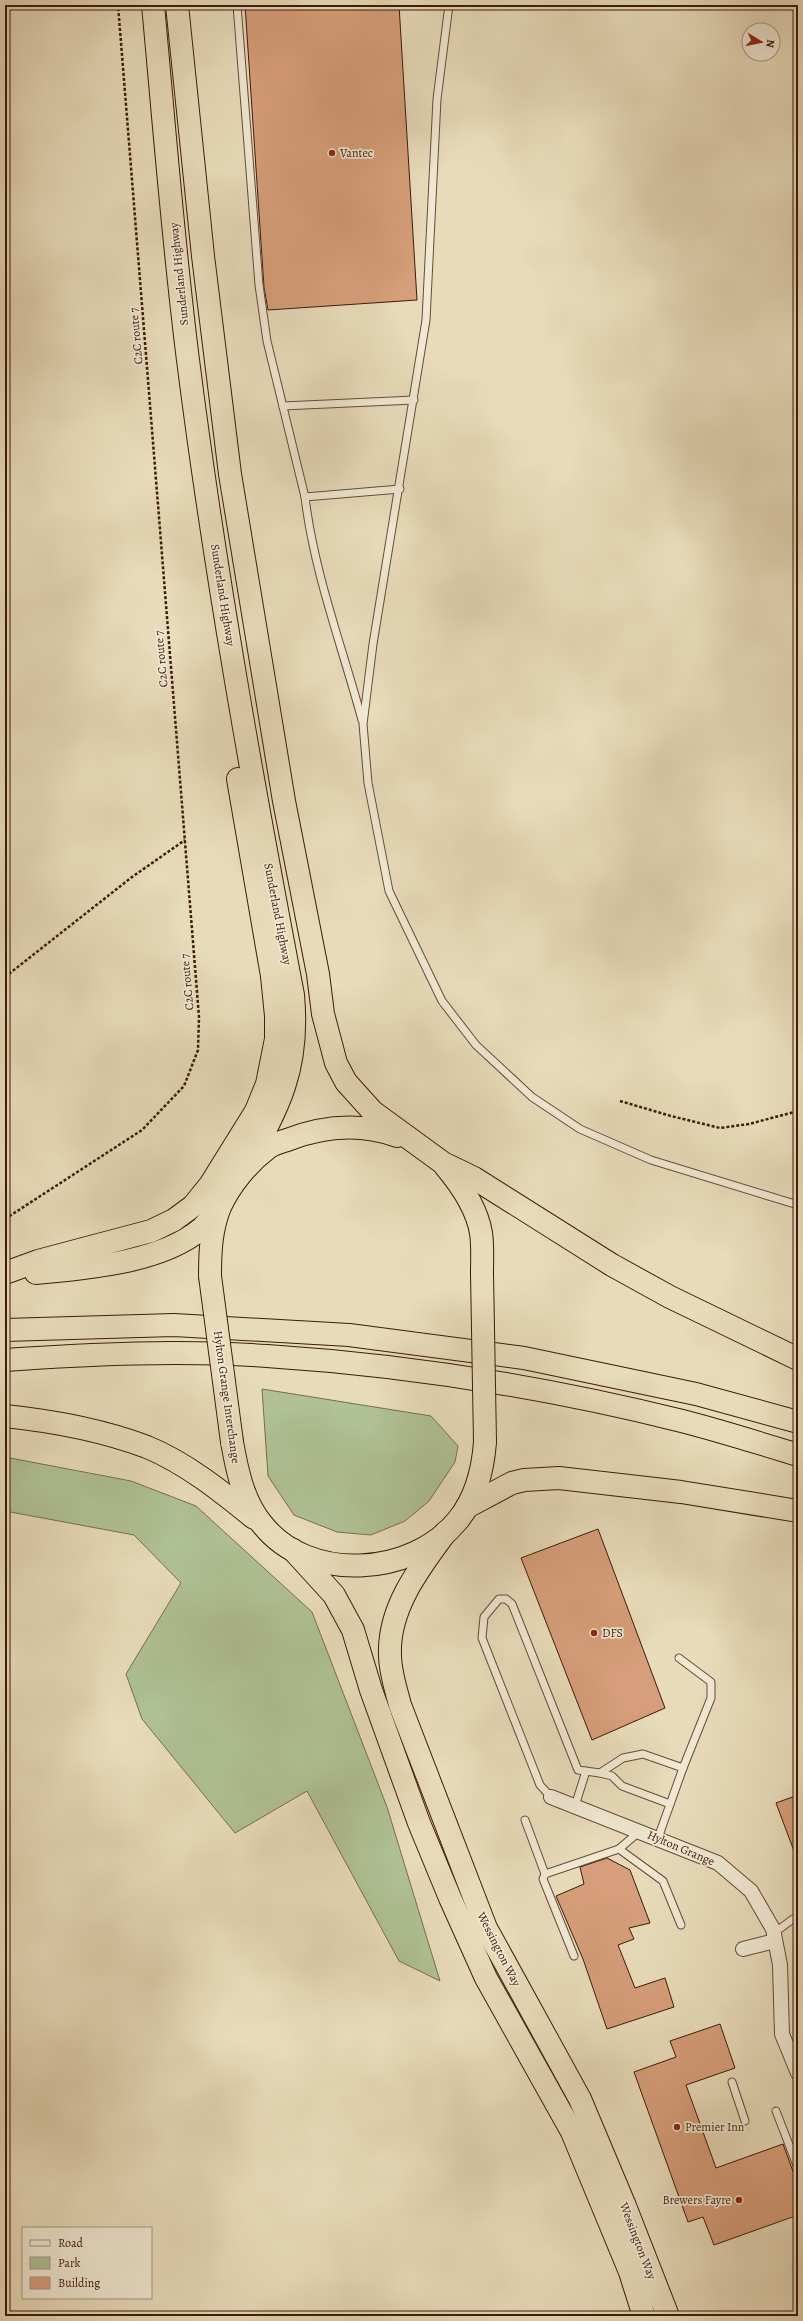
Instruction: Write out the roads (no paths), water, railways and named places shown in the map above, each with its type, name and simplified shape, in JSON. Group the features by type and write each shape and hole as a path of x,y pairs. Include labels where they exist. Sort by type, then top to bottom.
{"highway":[{"name":"Sunderland Highway","path":"153,5 188,360 238,690 293,995 296,1026 292,1060 283,1092 271,1120 242,1172"},
{"path":"178,5 203,256 230,474 261,673 284,801 318,974 323,1014 332,1050 346,1082 373,1112 443,1163 474,1178 605,1261 657,1290 798,1359"},
{"path":"5,1273 38,1261 152,1231 174,1220 193,1206 210,1185 256,1111 267,1084 276,1039 276,1016 237,768 238,690"},
{"name":"Hylton Grange Interchange","path":"410,1140 370,1128 344,1127 319,1130 269,1147 242,1172 221,1206 212,1238 210,1276 236,1467 246,1496 261,1524 293,1550 331,1563 366,1565 391,1562 421,1550 446,1532 458,1521 467,1507 480,1474 485,1442 481,1233 473,1209 461,1186 443,1163"},
{"path":"5,1277 132,1260 164,1249 184,1239 201,1228 221,1206"},
{"path":"5,1330 174,1325 372,1337 524,1358 696,1394 798,1422"},
{"path":"5,1360 111,1355 267,1356 442,1374 596,1401 683,1421 798,1454"},
{"path":"5,1416 37,1419 78,1427 148,1448 189,1470 226,1495 261,1524"},
{"path":"467,1507 512,1483 524,1480 559,1478 681,1492 798,1512"},
{"name":"Wessington Way","path":"446,1532 423,1563 399,1607 390,1654 393,1680 400,1705 486,1928 580,2099 625,2206 668,2316"},
{"name":"Wessington Way","path":"293,1550 334,1595 353,1630 376,1705 419,1823 450,1898 486,1978 572,2132 630,2272 644,2316"}],"street":[{"name":"Hylton Grange","path":"551,1797 718,1863 751,1891 774,1937 780,1965 782,2034 798,2073"},
{"path":"743,1950 774,1937"}],"lane":[{"path":"236,5 258,285 267,342 304,497 308,528 321,579 364,724"},
{"path":"449,5 437,99 426,320 400,489 373,644 364,724 368,783 389,891 442,1001 476,1045 532,1097 580,1129 651,1160 798,1205"},
{"path":"283,406 414,400"},
{"path":"304,497 400,489"},
{"path":"551,1797 540,1785 482,1638 484,1617 499,1599 506,1599 512,1604 578,1770 612,1776 622,1786 670,1804"},
{"path":"658,1838 682,1768 711,1698 711,1682 679,1658"},
{"path":"600,1773 623,1758 643,1754 682,1768"},
{"path":"575,1806 586,1771"},
{"path":"525,1820 545,1874 543,1879 574,1956"},
{"path":"545,1874 619,1849 640,1831"},
{"path":"619,1849 663,1881 681,1925"},
{"path":"774,1937 793,1919"},
{"path":"732,2082 745,2121"},
{"path":"776,2111 798,2168"}],"place":[{"name":"Vantec","path":"332,153"},
{"name":"DFS","path":"594,1633"},
{"name":"Premier Inn","path":"677,2127"},
{"name":"Brewers Fayre","path":"739,2200"}]}
